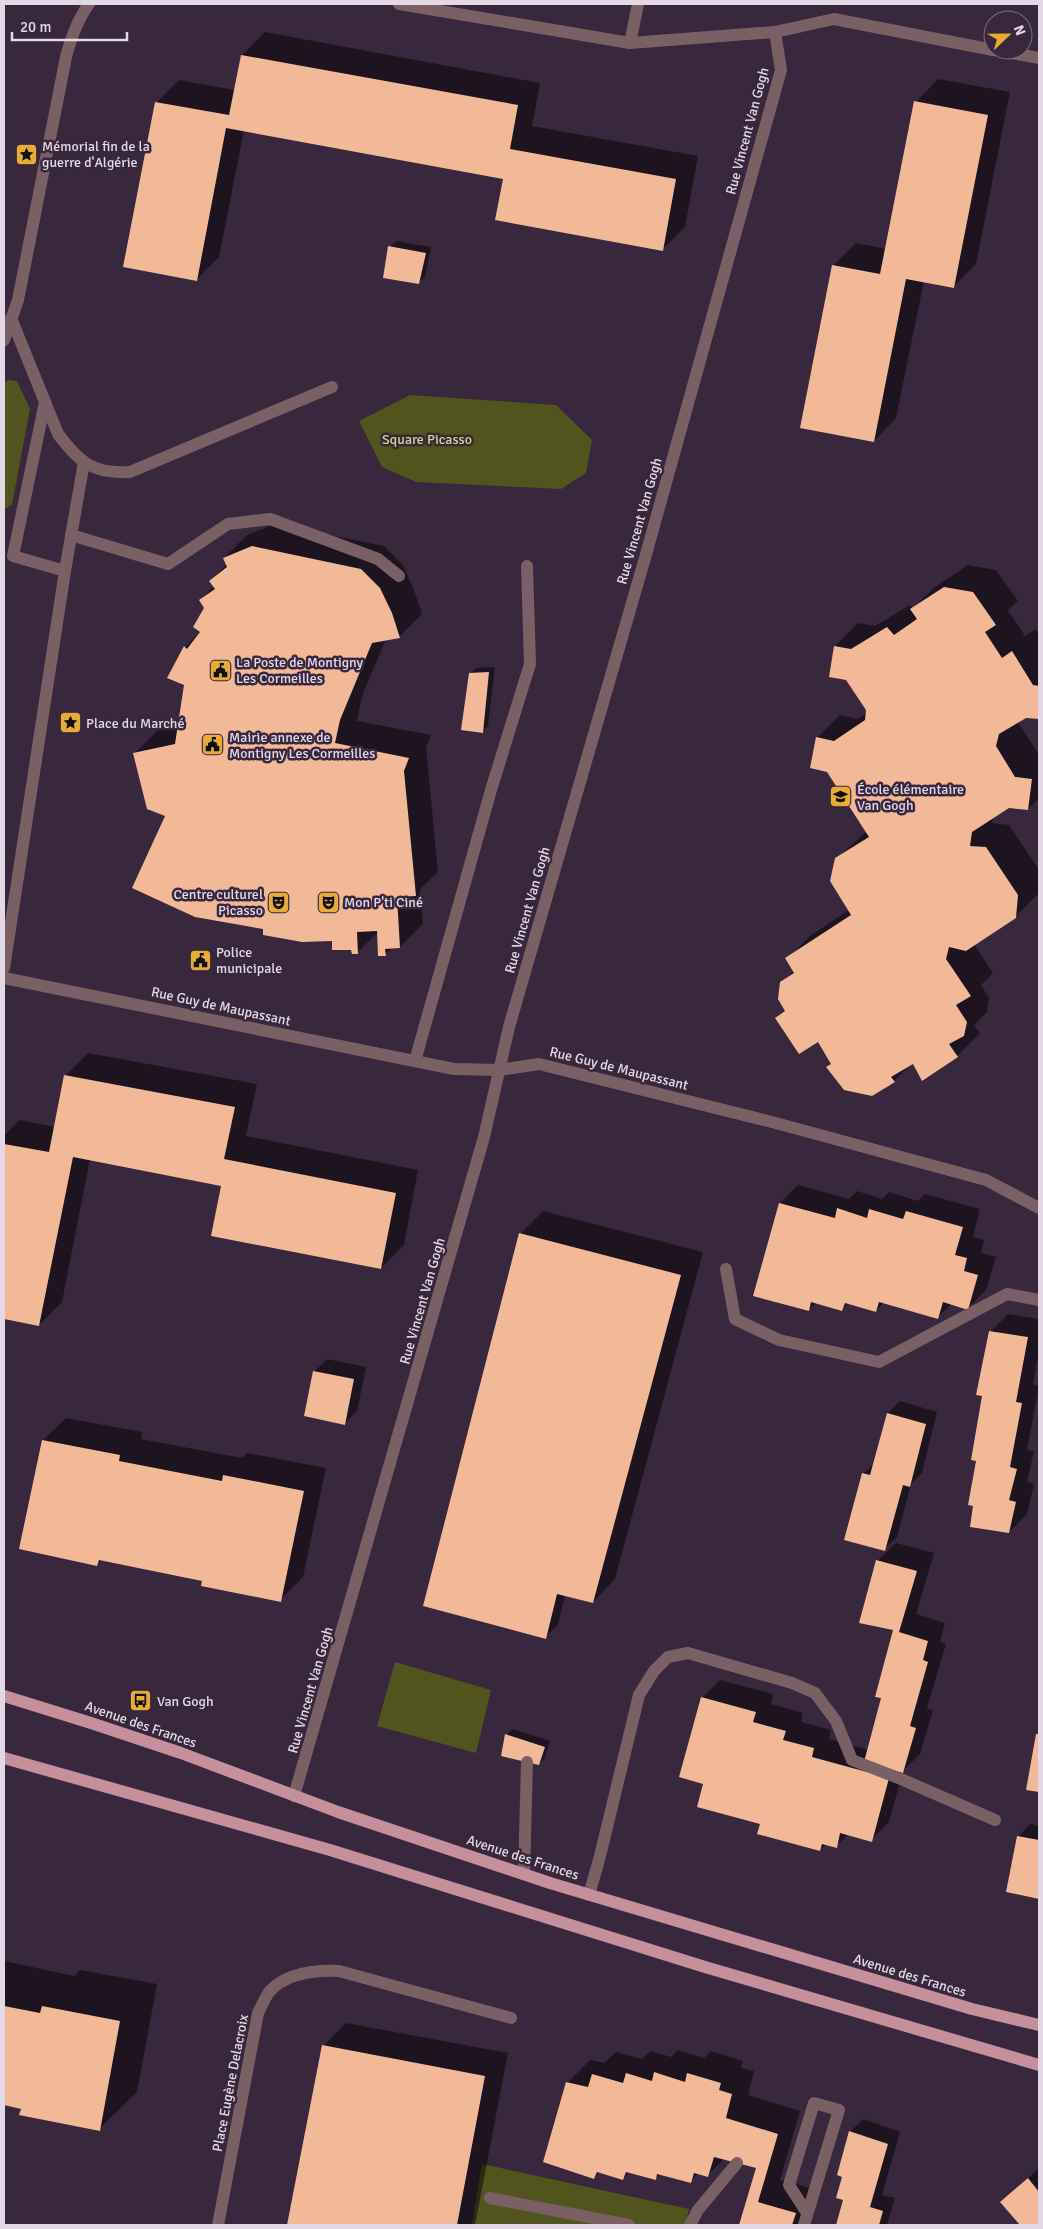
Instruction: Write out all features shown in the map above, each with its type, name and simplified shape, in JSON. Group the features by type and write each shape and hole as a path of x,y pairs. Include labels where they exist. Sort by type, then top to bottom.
{"main road":[{"name":"Avenue des Frances","path":"4,1696 163,1747 294,1796 524,1874 972,2009 1039,2025"},
{"path":"4,1758 330,1850 705,1967 1039,2065"}],"street":[{"path":"4,340 8,319 18,300 66,57 72,35 89,4"},
{"path":"399,4 630,43 775,32 834,20 983,48"},
{"path":"630,43 638,4"},
{"name":"Rue Vincent Van Gogh","path":"294,1796 484,1137 509,1027 645,558 781,70 775,32"},
{"path":"8,319 58,434 84,462 109,473 130,472 332,387"},
{"path":"45,402 13,556 64,571"},
{"path":"4,968 64,571 84,462"},
{"path":"71,535 168,564 228,524 270,519 378,560 400,576"},
{"path":"415,1061 491,790 530,664 527,566"},
{"name":"Rue Guy de Maupassant","path":"4,978 454,1068 499,1070 539,1064 772,1122 986,1180 1039,1208"},
{"path":"726,1269 735,1319 779,1340 879,1362 1007,1294 1039,1300"},
{"path":"589,1894 639,1695 654,1671 668,1657 688,1653 792,1682 816,1693 836,1721 852,1760 902,1779 994,1820"},
{"path":"524,1874 527,1762"},
{"name":"Place Eugène Delacroix","path":"218,2225 258,2013 270,1992 288,1979 303,1973 321,1970 339,1971 511,2018"},
{"path":"814,2103 839,2110 806,2219 789,2185 814,2103"},
{"path":"690,2225 698,2210 737,2163"},
{"path":"490,2198 629,2225"}],"green space":[{"path":"9,380 17,381 30,409 12,505 4,509 4,382"},
{"name":"Square Picasso","path":"410,395 556,405 592,440 586,473 561,489 416,482 382,467 359,421"},
{"path":"395,1662 491,1690 476,1753 377,1726"},
{"path":"482,2164 689,2209 686,2225 472,2225"}],"building":[{"path":"241,55 518,105 510,149 676,179 663,251 495,220 503,179 226,128 197,281 123,267 155,102 229,115"},
{"path":"914,101 988,115 954,288 906,279 874,442 800,428 832,265 880,274"},
{"path":"388,246 426,253 419,284 383,278"},
{"path":"252,546 361,569 380,588 392,613 400,638 372,643 340,720 335,743 409,758 404,771 416,896 397,897 400,948 385,949 386,956 378,956 377,931 357,932 358,954 352,954 351,950 332,950 332,941 302,942 263,935 263,929 195,917 132,888 165,816 147,809 133,753 175,744 184,685 167,678 184,646 187,649 200,632 193,627 204,608 199,600 215,589 209,581 227,567 223,558"},
{"path":"944,587 973,592 996,625 985,632 1002,658 1012,651 1033,685 1039,686 1039,719 1026,718 999,734 996,746 1015,777 1032,779 1028,810 1009,808 972,832 970,846 986,847 1018,895 1016,918 966,951 949,947 946,959 971,996 956,1005 967,1022 964,1036 949,1044 958,1057 922,1081 913,1064 891,1077 895,1082 872,1096 844,1090 826,1067 831,1064 818,1042 799,1054 775,1018 785,1011 778,999 780,982 794,973 785,958 851,915 830,881 835,858 869,837 827,772 810,768 816,737 834,741 865,720 866,710 846,680 829,677 834,646 851,649 887,627 894,635 917,619 910,609"},
{"path":"489,672 483,733 461,730 469,673"},
{"path":"64,1075 235,1107 224,1159 396,1193 381,1269 211,1236 221,1186 73,1157 39,1326 4,1319 4,1144 49,1152"},
{"path":"779,1203 835,1218 837,1208 867,1218 869,1209 903,1219 906,1211 963,1227 955,1255 967,1258 964,1271 978,1275 968,1310 943,1302 938,1319 879,1302 876,1312 845,1303 842,1311 811,1302 809,1311 753,1296"},
{"path":"519,1233 681,1275 593,1603 557,1594 546,1639 423,1606"},
{"path":"989,1331 1028,1337 1016,1402 1022,1403 1010,1467 1017,1469 1009,1500 1016,1502 1009,1533 970,1527 973,1506 968,1505 976,1461 971,1460 982,1396 976,1395"},
{"path":"313,1371 354,1379 345,1425 304,1416"},
{"path":"887,1413 926,1424 910,1487 903,1485 885,1551 844,1540 862,1473 870,1475"},
{"path":"42,1440 120,1455 119,1461 222,1481 223,1475 304,1491 281,1602 201,1586 202,1581 99,1560 97,1566 19,1549"},
{"path":"876,1560 917,1571 899,1632 928,1641 923,1660 928,1662 910,1726 916,1728 903,1773 864,1762 881,1698 875,1697 893,1630 859,1623"},
{"path":"701,1697 756,1712 753,1722 786,1731 783,1740 814,1748 812,1757 889,1778 872,1842 840,1833 837,1848 822,1844 820,1851 757,1834 760,1824 697,1807 703,1784 679,1777"},
{"path":"505,1734 545,1747 539,1765 501,1756"},
{"path":"1036,1734 1039,1734 1039,1792 1026,1790"},
{"path":"1017,1836 1039,1840 1039,1899 1006,1892"},
{"path":"4,2006 40,2013 42,2006 120,2021 100,2131 19,2115 21,2109 4,2105"},
{"path":"322,2045 485,2076 457,2225 287,2225"},
{"path":"654,2072 685,2082 687,2073 721,2083 719,2090 732,2094 726,2118 778,2134 758,2202 796,2213 792,2225 739,2225 756,2168 714,2157 708,2177 694,2173 691,2183 657,2174 656,2180 626,2172 623,2180 597,2172 594,2179 543,2162 566,2082 588,2087 592,2074 623,2083 626,2073 652,2081"},
{"path":"849,2131 888,2144 870,2207 883,2211 879,2225 836,2225 843,2200 836,2198 842,2177 837,2175"},
{"path":"1028,2178 1039,2192 1039,2225 1020,2225 1000,2202"}],"place":[{"name":"Mémorial fin de la guerre d'Algérie","path":"26,154"},
{"name":"La Poste de Montigny Les Cormeilles","path":"220,670"},
{"name":"Place du Marché","path":"70,723"},
{"name":"Mairie annexe de Montigny Les Cormeilles","path":"213,745"},
{"name":"École élémentaire Van Gogh","path":"841,797"},
{"name":"Centre culturel Picasso","path":"279,902"},
{"name":"Mon P'ti Ciné","path":"328,902"},
{"name":"Police municipale","path":"200,960"},
{"name":"Van Gogh","path":"141,1701"}]}
